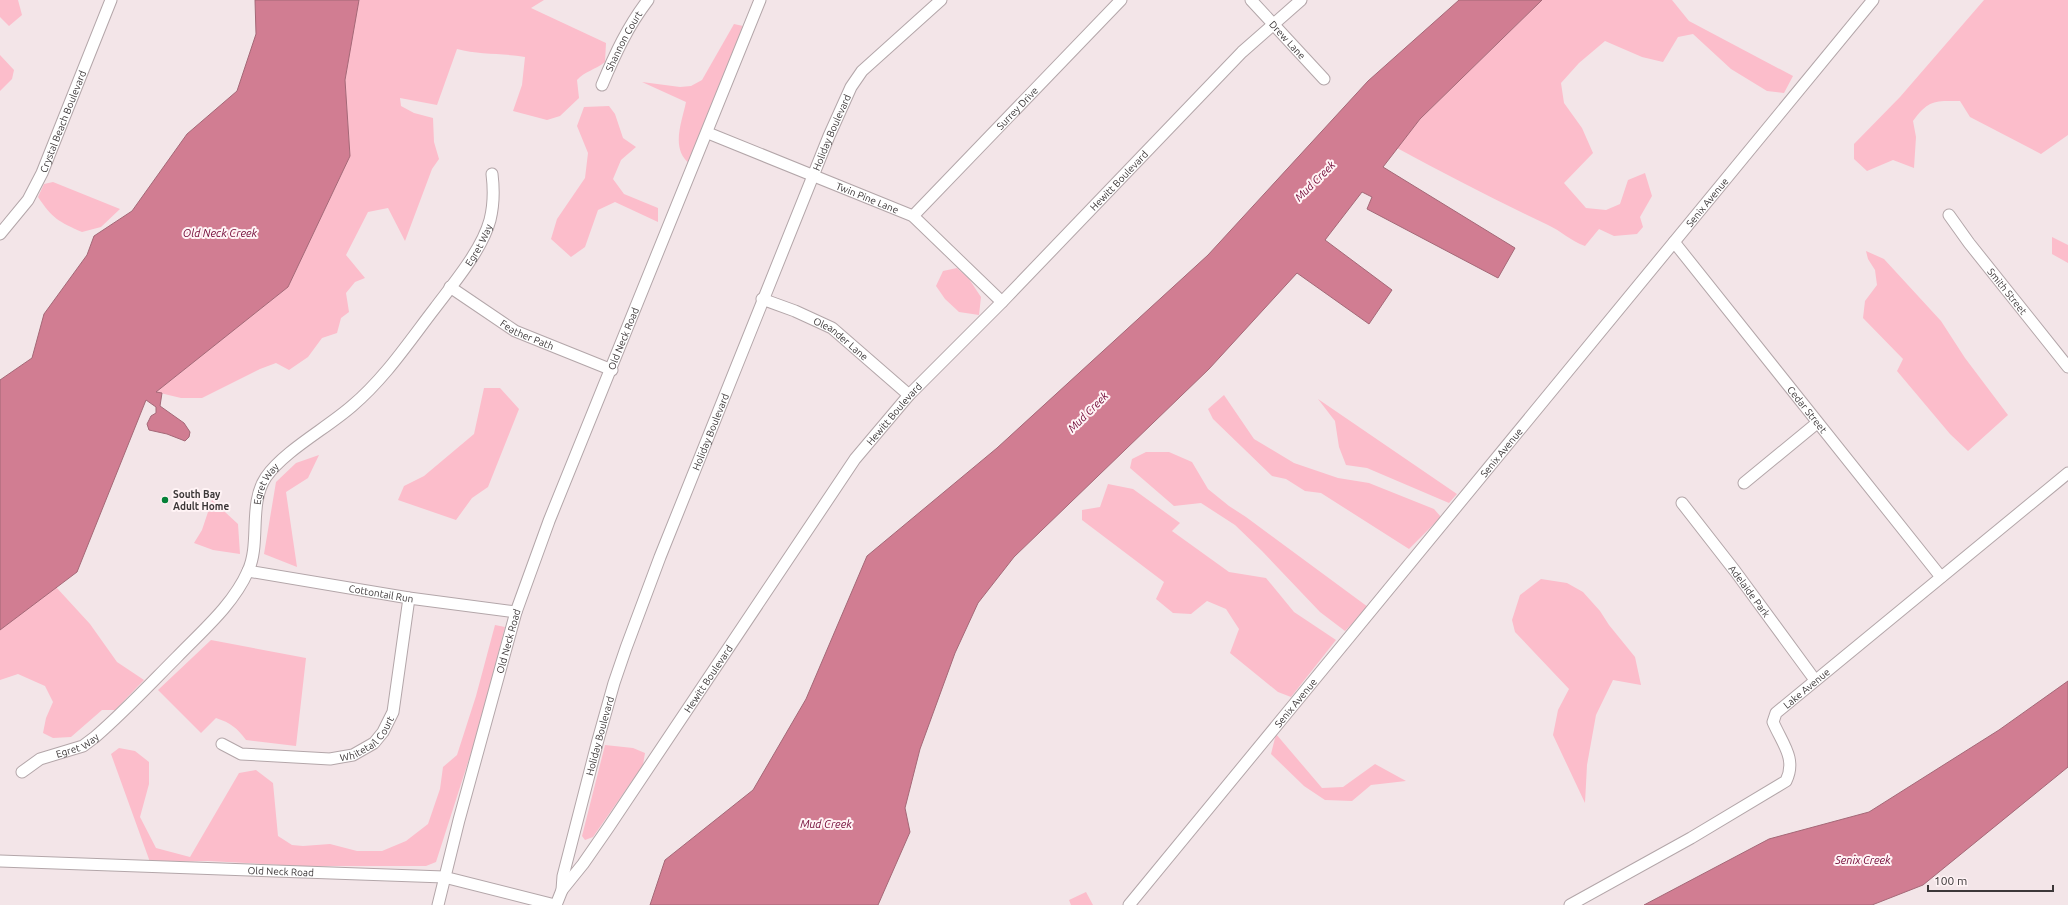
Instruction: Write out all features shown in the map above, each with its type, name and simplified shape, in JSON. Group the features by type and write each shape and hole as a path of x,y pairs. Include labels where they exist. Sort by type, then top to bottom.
{"street":[{"name":"Crystal Beach Boulevard","path":"0,234 28,200 42,173 111,0"},
{"name":"Shannon Court","path":"602,84 616,52 630,26 648,0"},
{"name":"Holiday Boulevard","path":"556,905 562,890 563,876 614,683 660,557 762,299 815,175 842,105 862,70 940,0"},
{"name":"Surrey Drive","path":"913,216 1120,0"},
{"name":"Drew Lane","path":"1251,0 1324,79"},
{"name":"Hewitt Boulevard","path":"562,890 583,864 608,828 855,459 909,395 1002,302 1242,52 1301,0"},
{"name":"Senix Avenue","path":"1131,904 1873,0"},
{"name":"Old Neck Road","path":"0,861 444,877 516,612 549,521 708,133 758,1"},
{"name":"Twin Pine Lane","path":"708,133 815,175 913,216 1002,302"},
{"name":"Egret Way","path":"22,772 40,759 83,746 106,728 207,626 233,596 248,571 260,490 266,477 291,452 350,408 372,389 390,368 474,252 490,221 494,192 492,174"},
{"name":"Smith Street","path":"1949,215 1969,243 2068,367"},
{"name":"Cedar Street","path":"1674,242 1941,577"},
{"name":"Feather Path","path":"450,287 515,331 612,370"},
{"name":"Oleander Lane","path":"762,299 795,311 832,328 909,395"},
{"path":"1744,483 1817,423"},
{"name":"Lake Avenue","path":"1570,905 1691,838 1786,781 1791,771 1791,759 1773,722 1776,713 2068,473"},
{"name":"Adelaide Park","path":"1682,503 1735,571 1815,680"},
{"name":"Cottontail Run","path":"248,571 409,598 516,612"},
{"name":"Whitetail Court","path":"222,744 241,754 330,759 354,755 374,743 383,732 393,712 409,598"},
{"path":"438,905 444,877 556,905"}],"shaded area":[{"path":"0,0 18,0 22,15 9,26 0,17"},
{"path":"357,0 544,0 531,8 606,43 605,62 577,80 579,98 560,116 547,120 513,111 522,85 525,57 457,49 437,105 400,98 401,106 414,113 433,118 434,142 439,159 432,169 405,241 388,208 368,212 346,255 365,278 355,282 346,293 349,312 341,318 337,333 322,338 308,357 289,370 276,363 260,369 202,398 181,398 156,392 288,287 350,156 345,80"},
{"path":"1542,0 1672,0 1689,21 1793,76 1784,93 1767,91 1731,69 1693,34 1678,37 1663,62 1642,57 1605,41 1579,63 1561,83 1564,103 1582,128 1593,153 1564,183 1586,208 1606,210 1620,204 1628,180 1645,173 1652,196 1640,217 1643,227 1637,234 1614,236 1599,229 1585,246 1553,227 1472,188 1397,148 1420,119"},
{"path":"1984,0 2068,0 2068,135 2041,154 1970,117 1960,101 1938,102 1928,105 1913,121 1916,137 1914,168 1893,160 1867,171 1854,159 1854,144 1900,97"},
{"path":"734,24 743,26 690,164 680,151 679,143 680,126 686,102 642,82 680,87 691,86 702,80"},
{"path":"0,55 14,70 12,79 0,91"},
{"path":"609,106 615,114 623,138 636,147 621,160 613,179 624,194 658,208 658,222 615,202 598,210 585,247 571,257 551,239 557,219 585,178 588,153 577,126 584,107"},
{"path":"53,182 120,209 101,227 82,232 57,219 38,197 44,184"},
{"path":"2052,237 2068,245 2068,263 2052,254"},
{"path":"1866,251 1884,259 1941,321 1965,358 2008,415 1968,451 1950,434 1897,371 1903,359 1863,318 1865,301 1877,285 1875,270 1868,259"},
{"path":"957,268 969,279 981,297 979,315 959,312 945,299 936,286 943,271"},
{"path":"484,388 500,388 519,409 488,487 472,498 456,520 398,500 404,486 424,476 474,434"},
{"path":"1224,395 1254,439 1294,463 1338,478 1369,483 1434,509 1441,517 1409,549 1321,493 1305,491 1286,479 1272,476 1213,419 1208,409"},
{"path":"1318,399 1457,494 1449,503 1367,468 1346,465 1339,447 1335,421"},
{"path":"1146,452 1169,452 1192,462 1208,489 1229,506 1368,607 1345,631 1320,612 1235,525 1201,503 1174,506 1130,468 1132,459"},
{"path":"319,455 308,478 286,492 297,567 264,554 276,482 296,463"},
{"path":"1108,484 1133,489 1180,523 1172,531 1229,572 1266,578 1294,612 1336,640 1291,697 1278,692 1230,653 1239,629 1226,609 1207,601 1191,614 1173,613 1156,599 1164,582 1082,520 1082,510 1100,507"},
{"path":"212,500 238,524 240,554 213,550 194,543 202,530"},
{"path":"1541,579 1567,583 1583,592 1600,611 1609,625 1635,657 1641,685 1613,680 1596,715 1587,765 1585,803 1553,735 1558,710 1569,689 1515,632 1512,620 1520,595"},
{"path":"56,587 90,624 117,662 144,680 115,710 102,710 71,737 53,738 43,733 46,718 53,702 45,686 18,674 0,680 0,630"},
{"path":"495,625 505,627 479,728 436,862 426,866 300,866 208,861 150,862 111,754 119,748 135,751 149,762 149,784 140,817 156,848 190,857 239,773 256,770 273,783 278,836 292,845 303,846 330,844 357,851 382,851 406,841 428,824 440,789 443,767 457,755 476,696"},
{"path":"211,640 306,658 296,746 246,740 233,726 216,718 201,733 158,690"},
{"path":"1276,734 1322,788 1343,787 1375,764 1406,781 1371,785 1352,801 1325,800 1304,786 1271,754"},
{"path":"605,745 633,748 645,753 643,765 593,837 585,840 582,836"},
{"path":"1086,892 1093,905 1071,905 1069,900"}],"water":[{"name":"Old Neck Creek","path":"255,0 359,0 345,80 350,156 288,287 156,392 162,393 160,406 184,423 190,432 189,437 185,441 167,434 149,430 147,424 151,416 156,413 156,407 146,400 77,572 0,630 0,380 32,358 44,314 87,255 94,236 132,211 187,134 237,91 256,34"},
{"name":"Mud Creek","path":"1459,0 1542,0 1420,119 1383,167 1515,248 1498,278 1367,209 1372,197 1362,192 1325,240 1392,290 1369,324 1297,273 1209,369 1014,557 978,603 955,653 920,749 905,808 910,832 878,905 650,905 665,860 753,790 806,699 867,556 997,448 1208,255 1368,81"},
{"name":"Senix Creek","path":"2068,681 2068,767 1923,885 1872,905 1644,905 1769,839 1869,812 1999,730"}],"place":[{"name":"South Bay Adult Home","path":"165,500"}]}
